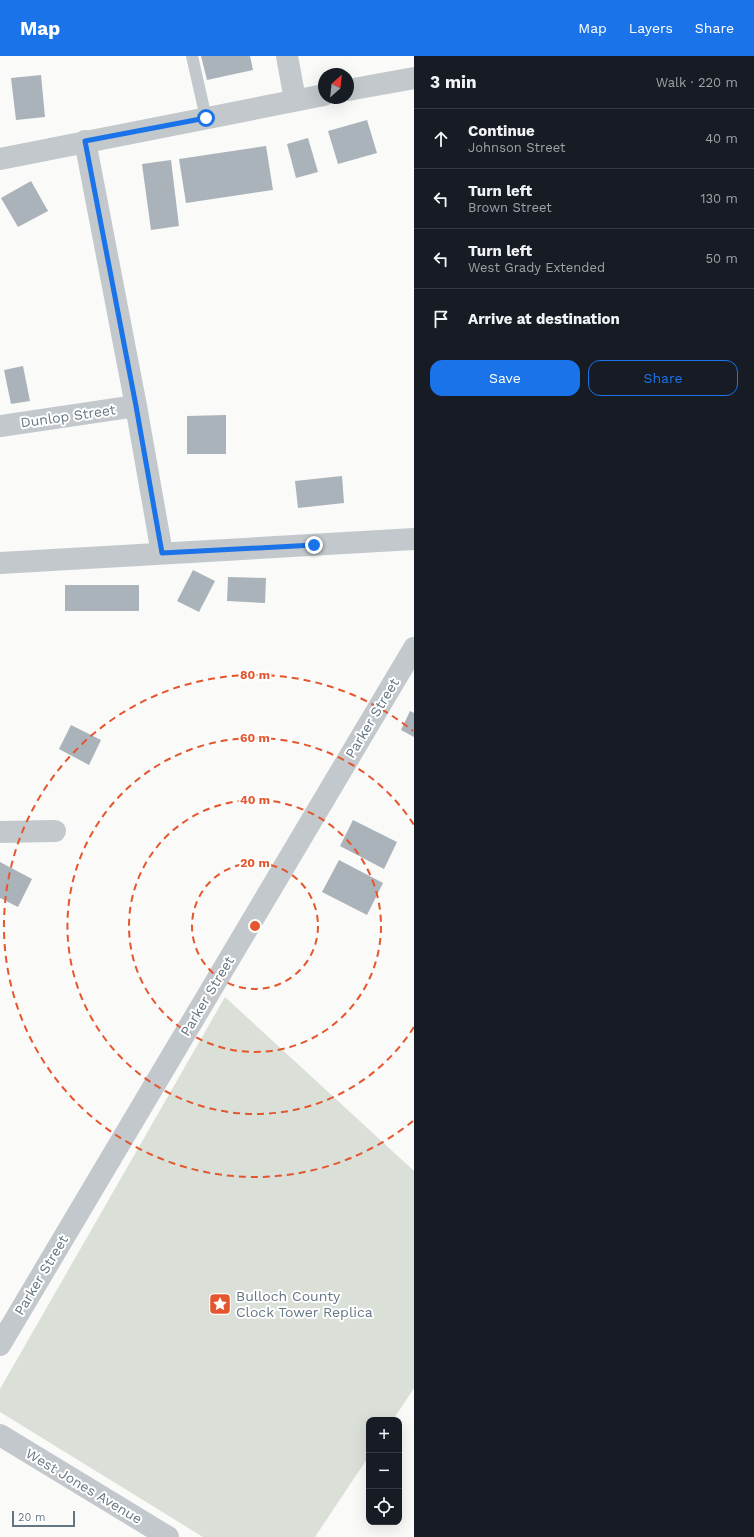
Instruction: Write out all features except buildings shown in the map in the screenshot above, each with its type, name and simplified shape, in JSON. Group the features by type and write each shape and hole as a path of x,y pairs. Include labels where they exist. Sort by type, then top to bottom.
{"street":[{"path":"287,56 295,100"},
{"path":"354,89 414,78"},
{"path":"0,159 318,96"},
{"path":"85,141 136,406 162,553"},
{"name":"Dunlop Street","path":"0,426 136,406"},
{"path":"0,563 414,539"},
{"name":"Parker Street","path":"0,1345 414,648"},
{"path":"0,832 55,831"},
{"name":"West Jones Avenue","path":"0,1435 168,1537"}],"lane":[{"path":"192,56 206,118"}],"shaded area":[{"path":"225,997 414,1171 414,1388 395,1417 366,1417 366,1460 315,1537 203,1537 0,1412 0,1389"}],"place":[{"name":"Bulloch County Clock Tower Replica","path":"220,1304"}],"route":[{"path":"206,118 85,141 136,406 162,553 314,545"}]}
